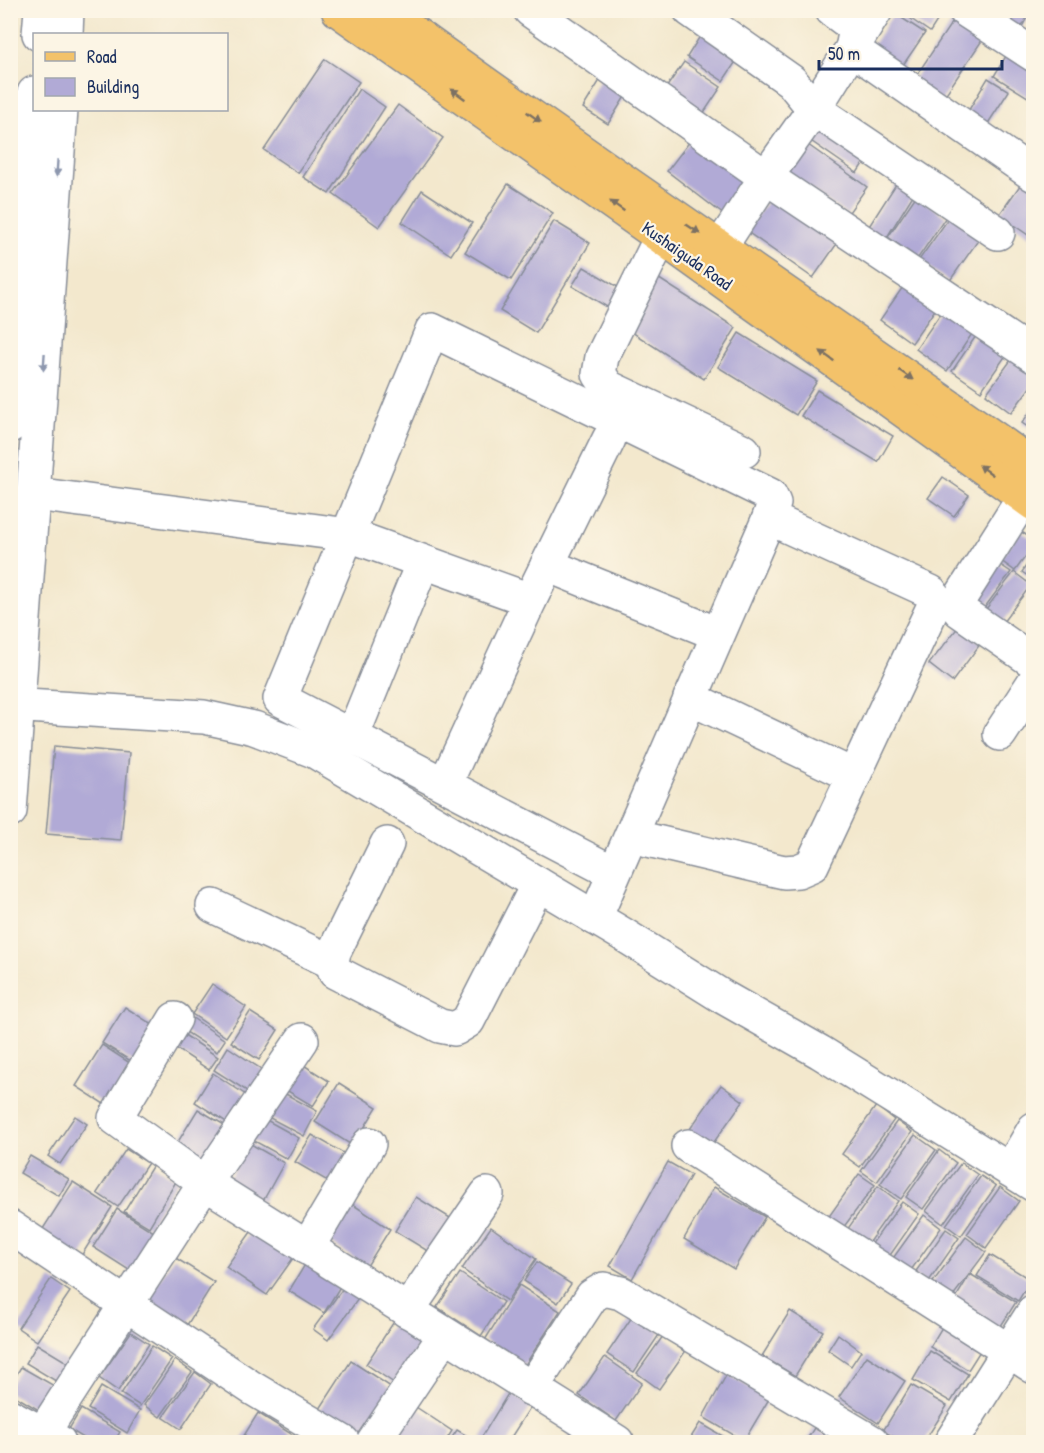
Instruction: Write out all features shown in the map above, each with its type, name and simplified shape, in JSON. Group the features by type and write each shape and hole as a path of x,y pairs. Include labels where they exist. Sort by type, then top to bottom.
{"main road":[{"name":"Kushaiguda Road","path":"338,10 661,237 713,258 871,350 1034,466"},
{"name":"Kushaiguda Road","path":"383,10 713,258 1029,500"}],"street":[{"path":"39,33 41,10"},
{"path":"66,33 67,10"},
{"path":"530,10 766,177 1034,356"},
{"path":"690,10 792,81 814,110 998,233"},
{"path":"832,10 856,28 852,49"},
{"path":"713,258 766,177 814,110 876,10"},
{"path":"965,10 1034,54"},
{"path":"852,49 1034,176"},
{"path":"10,811 19,582 34,494 18,410 33,111"},
{"path":"18,410 61,111"},
{"path":"661,237 602,357 598,374 608,387 744,452"},
{"path":"595,918 774,503 770,495 432,330 280,699 614,873"},
{"path":"445,784 530,600 609,439"},
{"path":"34,494 349,535 530,600"},
{"path":"1029,500 958,601 957,607 1034,662"},
{"path":"630,836 784,872 798,871 812,865 936,601 931,592 769,518"},
{"path":"352,736 423,562"},
{"path":"547,565 718,634"},
{"path":"1000,735 1034,682"},
{"path":"690,699 854,776"},
{"path":"14,706 204,717 254,728 314,752 595,918 723,997 820,1052 1022,1177 1034,1129"},
{"path":"387,844 334,952 332,962 335,972 440,1026 455,1029 468,1021 538,884"},
{"path":"213,906 332,962"},
{"path":"175,1019 115,1118 205,1183 617,1443"},
{"path":"10,1416 46,1440 127,1304 205,1183 302,1040"},
{"path":"308,1248 369,1144"},
{"path":"688,1146 1022,1358"},
{"path":"407,1311 487,1194"},
{"path":"10,1227 252,1388 343,1443"},
{"path":"531,1389 592,1296 604,1289 621,1293 872,1443"},
{"path":"951,1443 1022,1358 1034,1311"},
{"path":"373,1443 446,1335"}],"building":[{"path":"898,10 944,10 930,32"},
{"path":"984,10 1031,10 1016,38"},
{"path":"894,13 925,33 901,68 871,48"},
{"path":"956,16 985,36 941,101 912,82"},
{"path":"702,33 739,57 723,81 687,57"},
{"path":"1009,51 1034,66 1034,101 994,76"},
{"path":"325,59 359,82 298,173 264,150"},
{"path":"684,62 721,87 703,114 666,88"},
{"path":"605,72 631,87 608,124 583,108"},
{"path":"988,78 1009,91 987,125 967,113"},
{"path":"359,89 385,107 329,194 303,177"},
{"path":"398,105 443,138 379,227 333,194"},
{"path":"820,122 868,156 857,173 808,139"},
{"path":"697,132 757,179 728,218 667,171"},
{"path":"804,142 867,187 847,215 784,170"},
{"path":"1028,174 1034,178 1034,239 999,215"},
{"path":"898,181 915,192 884,242 866,231"},
{"path":"508,184 553,213 511,280 465,252"},
{"path":"777,188 843,235 813,278 746,231"},
{"path":"422,190 472,223 451,255 402,222"},
{"path":"916,196 946,217 918,258 888,237"},
{"path":"956,208 986,229 949,282 919,260"},
{"path":"554,221 590,243 536,333 500,311"},
{"path":"584,267 623,290 612,310 572,286"},
{"path":"653,275 736,328 704,379 621,325"},
{"path":"907,281 939,304 912,343 880,320"},
{"path":"945,307 976,328 947,371 916,349"},
{"path":"980,330 1009,351 981,391 952,371"},
{"path":"739,333 817,381 796,415 718,367"},
{"path":"1014,356 1034,370 1034,382 1011,413 986,394"},
{"path":"817,390 893,436 878,462 801,416"},
{"path":"1034,406 1034,431 1022,423"},
{"path":"943,477 969,495 954,516 928,498"},
{"path":"1020,531 1034,540 1034,545 1015,571 1000,560"},
{"path":"1034,554 1034,580 1022,572"},
{"path":"996,562 1011,572 982,611 968,600"},
{"path":"1014,572 1031,585 1003,622 986,609"},
{"path":"959,626 981,643 952,682 929,664"},
{"path":"54,746 129,753 121,840 46,834"},
{"path":"212,984 246,1007 226,1037 192,1014"},
{"path":"125,1007 156,1027 134,1063 102,1043"},
{"path":"250,1012 278,1030 259,1060 231,1042"},
{"path":"191,1017 225,1040 217,1052 183,1030"},
{"path":"183,1034 218,1057 209,1070 174,1047"},
{"path":"102,1045 133,1065 107,1106 76,1086"},
{"path":"228,1047 264,1071 250,1093 214,1070"},
{"path":"302,1064 329,1081 313,1106 286,1090"},
{"path":"213,1073 249,1097 231,1125 195,1102"},
{"path":"339,1083 377,1107 353,1146 315,1122"},
{"path":"721,1085 743,1101 707,1152 685,1136"},
{"path":"282,1092 317,1111 304,1136 268,1117"},
{"path":"876,1106 894,1120 860,1167 842,1154"},
{"path":"198,1109 226,1126 204,1162 176,1145"},
{"path":"75,1116 87,1124 60,1164 48,1156"},
{"path":"261,1117 299,1138 287,1159 249,1138"},
{"path":"897,1121 912,1132 877,1182 861,1171"},
{"path":"312,1135 347,1155 331,1183 295,1162"},
{"path":"915,1135 936,1150 901,1199 880,1184"},
{"path":"249,1143 284,1163 263,1201 228,1180"},
{"path":"126,1149 148,1163 118,1207 97,1193"},
{"path":"939,1150 956,1163 923,1209 906,1197"},
{"path":"30,1156 69,1179 59,1196 20,1173"},
{"path":"668,1162 691,1175 632,1279 610,1266"},
{"path":"961,1163 978,1175 943,1224 926,1211"},
{"path":"153,1165 177,1180 149,1227 124,1212"},
{"path":"859,1174 875,1185 840,1232 825,1222"},
{"path":"981,1176 996,1186 961,1236 946,1225"},
{"path":"73,1182 112,1207 78,1261 39,1235"},
{"path":"878,1186 898,1201 862,1252 842,1237"},
{"path":"714,1187 765,1217 734,1269 684,1239"},
{"path":"1000,1187 1019,1201 986,1248 967,1234"},
{"path":"416,1197 460,1224 439,1258 395,1231"},
{"path":"346,1200 390,1229 367,1266 323,1238"},
{"path":"902,1202 919,1214 886,1261 868,1249"},
{"path":"117,1209 157,1234 132,1272 93,1247"},
{"path":"924,1215 941,1228 909,1273 891,1261"},
{"path":"256,1225 296,1254 267,1295 226,1267"},
{"path":"491,1227 536,1259 507,1301 462,1269"},
{"path":"946,1229 959,1238 927,1284 914,1274"},
{"path":"966,1237 986,1252 950,1300 930,1286"},
{"path":"990,1255 1031,1280 1018,1301 977,1276"},
{"path":"174,1257 214,1282 187,1325 147,1300"},
{"path":"537,1262 571,1284 558,1303 524,1281"},
{"path":"306,1263 341,1285 324,1313 289,1291"},
{"path":"460,1273 503,1302 481,1336 437,1307"},
{"path":"970,1274 1016,1302 999,1329 954,1301"},
{"path":"51,1279 70,1292 37,1341 18,1328"},
{"path":"346,1284 361,1295 328,1340 313,1329"},
{"path":"519,1285 560,1311 525,1365 485,1340"},
{"path":"790,1311 823,1331 795,1376 762,1356"},
{"path":"634,1314 661,1332 634,1372 607,1354"},
{"path":"397,1317 426,1336 394,1383 366,1364"},
{"path":"942,1327 980,1351 968,1370 930,1347"},
{"path":"131,1332 149,1344 118,1391 99,1378"},
{"path":"838,1334 861,1351 851,1366 828,1350"},
{"path":"663,1336 685,1352 659,1389 637,1373"},
{"path":"37,1344 75,1367 64,1386 26,1363"},
{"path":"152,1346 172,1359 140,1406 121,1394"},
{"path":"930,1351 968,1374 951,1402 913,1380"},
{"path":"867,1356 905,1381 878,1423 839,1397"},
{"path":"605,1357 642,1383 616,1421 579,1395"},
{"path":"175,1360 192,1372 160,1417 144,1405"},
{"path":"351,1361 391,1387 356,1441 316,1415"},
{"path":"21,1367 63,1391 49,1416 10,1393 10,1385"},
{"path":"195,1372 211,1384 181,1429 163,1417"},
{"path":"727,1374 769,1399 744,1441 703,1417"},
{"path":"911,1385 947,1406 924,1442 903,1442 883,1431"},
{"path":"101,1387 140,1410 127,1433 88,1409"},
{"path":"509,1392 531,1406 508,1442 488,1442 481,1438"},
{"path":"413,1405 452,1431 445,1442 390,1442"},
{"path":"81,1409 120,1432 114,1442 90,1442 69,1429"},
{"path":"258,1413 296,1437 293,1442 240,1442"},
{"path":"700,1423 733,1442 688,1442"},
{"path":"814,1428 838,1442 805,1442"},
{"path":"575,1429 596,1442 566,1442"},
{"path":"457,1430 477,1442 449,1442"}]}
